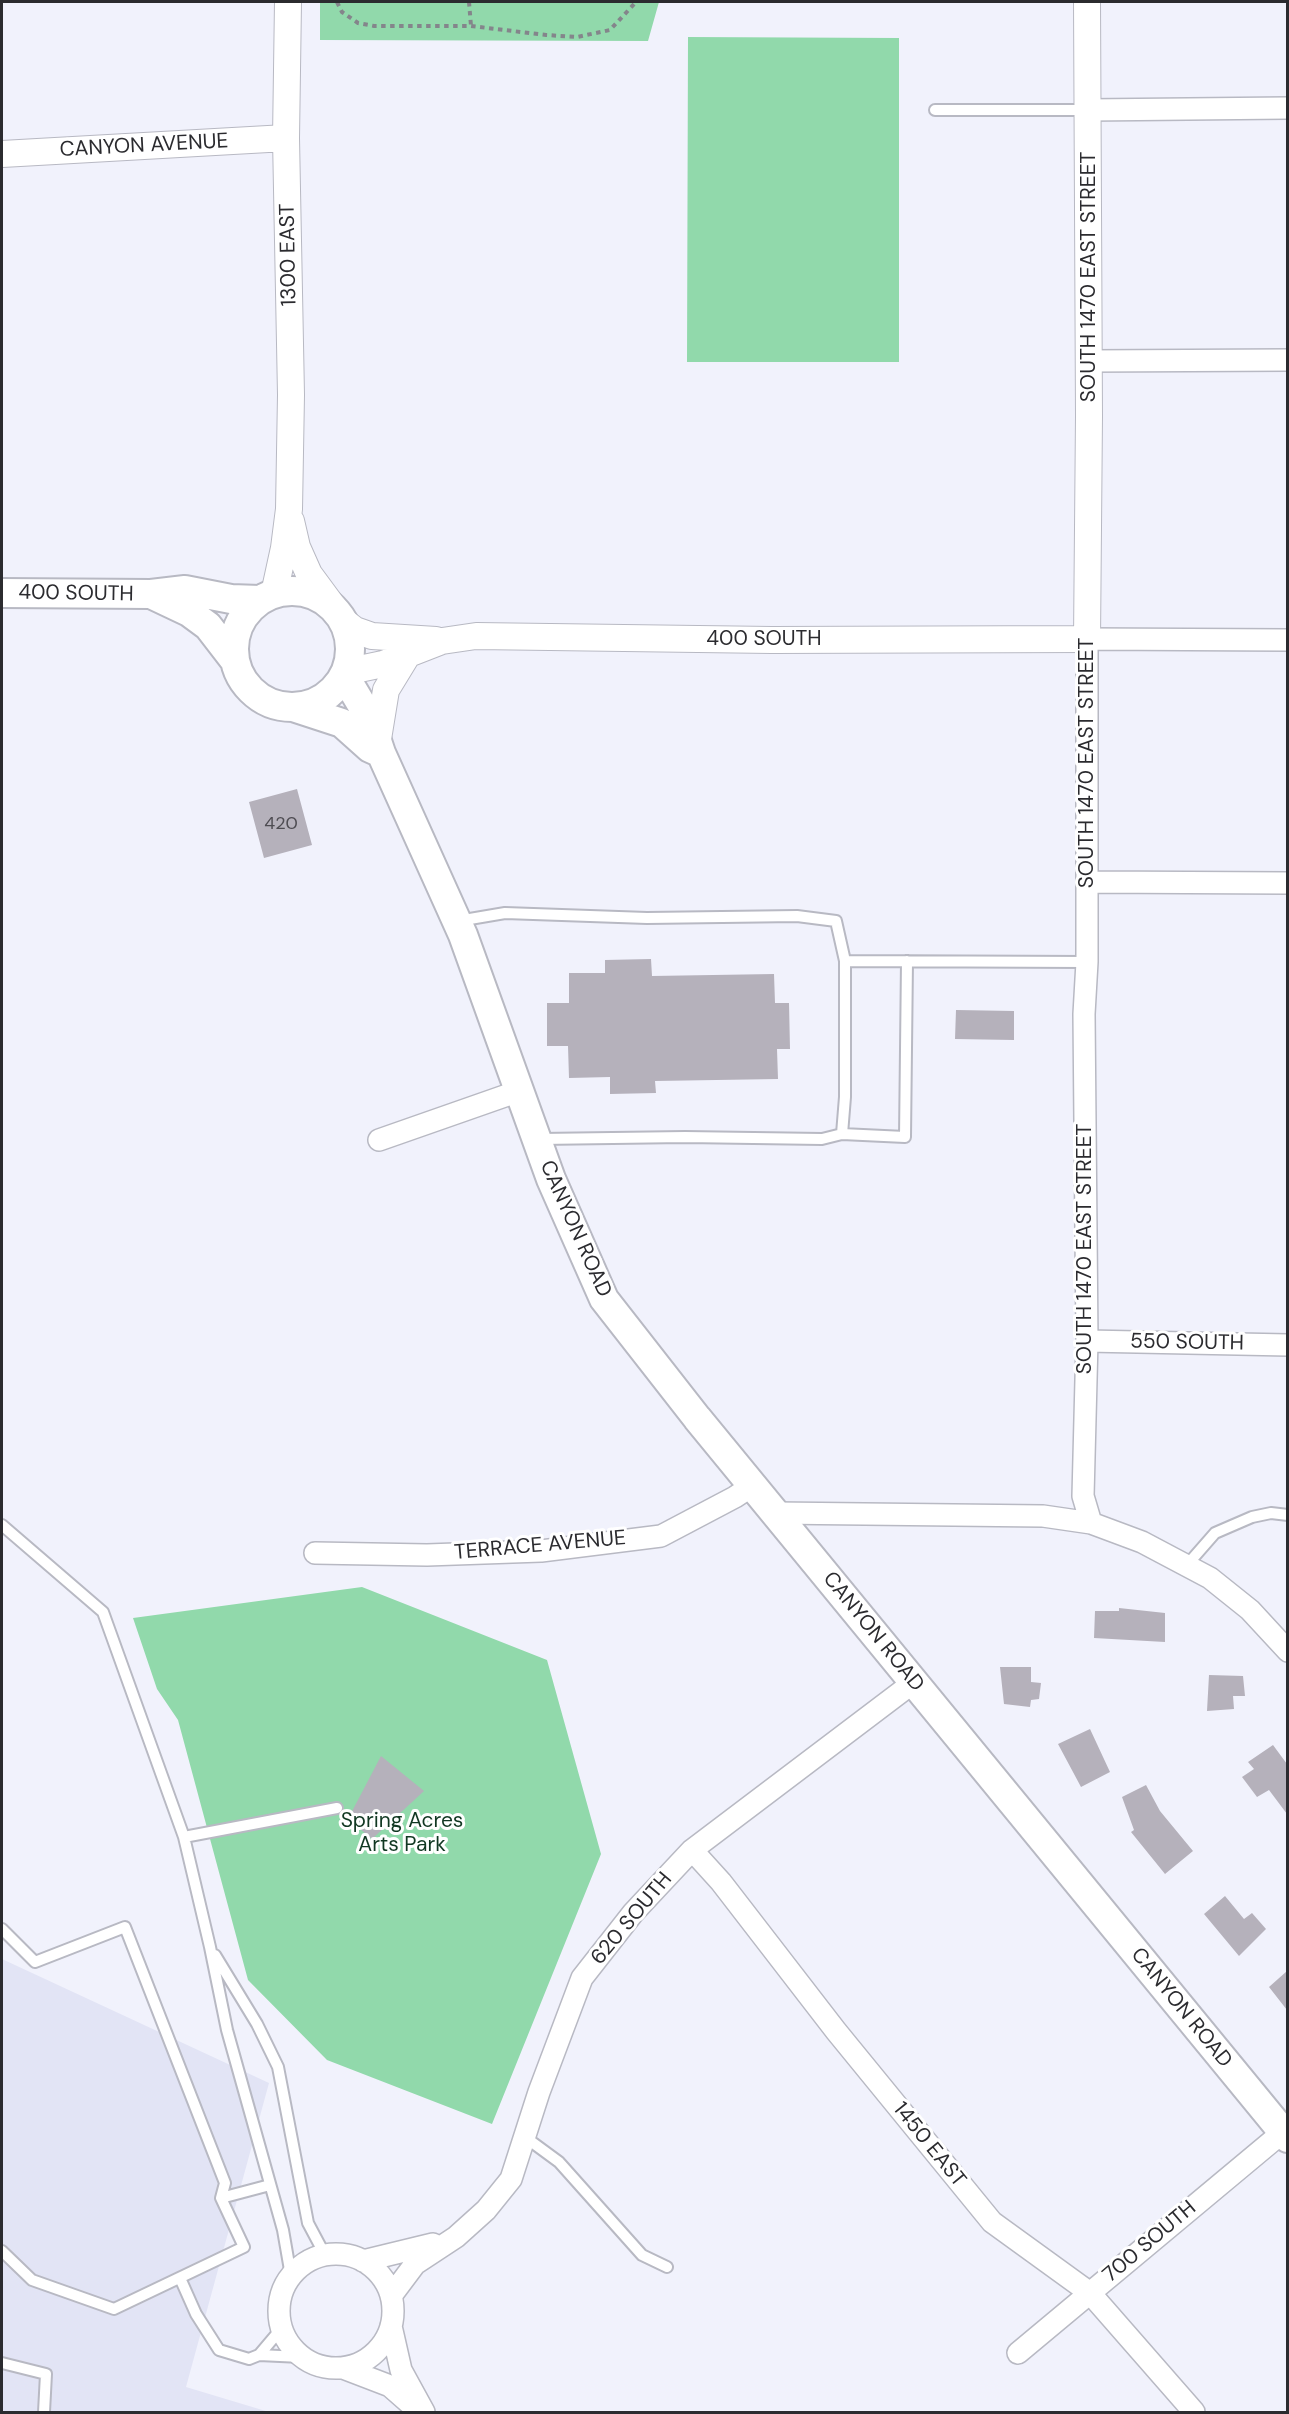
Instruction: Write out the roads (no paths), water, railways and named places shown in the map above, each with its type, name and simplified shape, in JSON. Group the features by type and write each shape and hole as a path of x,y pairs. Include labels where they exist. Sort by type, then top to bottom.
{"main road":[{"name":"400 SOUTH","path":"2,593 152,594 185,590 231,599 267,597"},
{"path":"293,707 309,705 323,698 335,688 345,673 350,654 349,636 340,616 321,599 298,591 267,597 245,614 235,637 235,661 240,676 262,699 342,723 370,748 380,746"},
{"name":"400 SOUTH","path":"152,594 189,612 208,626 235,661"},
{"name":"CANYON ROAD","path":"345,673 369,717 456,921 551,1179 604,1299 628,1333 1285,2135"}],"street":[{"name":"1300 EAST","path":"267,597 284,548 289,509 291,395 286,138 288,2"},
{"name":"SOUTH 1470 EAST STREET","path":"1087,2 1089,361 1087,962 1084,1014 1087,1341 1083,1496 1091,1523"},
{"path":"1088,110 1287,108"},
{"name":"CANYON AVENUE","path":"2,154 286,138"},
{"path":"1089,361 1287,360"},
{"name":"1300 EAST","path":"289,509 297,547 309,574 340,616"},
{"name":"400 SOUTH","path":"340,616 355,630 372,636 442,641 476,636 772,640 1087,639"},
{"path":"1087,639 1287,640"},
{"name":"400 SOUTH","path":"345,673 383,664 442,641"},
{"path":"380,746 386,690 408,654"},
{"path":"1087,882 1287,884"},
{"path":"379,1140 519,1091"},
{"name":"550 SOUTH","path":"1087,1341 1287,1345"},
{"name":"TERRACE AVENUE","path":"315,1553 416,1555 541,1551 661,1536 732,1499 753,1485"},
{"path":"775,1513 1043,1516 1091,1523 1142,1542 1187,1565 1230,1594 1262,1622 1287,1650"},
{"name":"620 SOUTH","path":"391,2296 415,2264 456,2237 486,2210 511,2179 539,2092 582,1978 633,1912 692,1850 914,1682"},
{"name":"1450 EAST","path":"692,1850 721,1882 836,2031 992,2222 1090,2293 1194,2412"},
{"name":"700 SOUTH","path":"1018,2353 1285,2135"},
{"name":"620 SOUTH","path":"325,2255 344,2255 363,2261 456,2237"},
{"path":"325,2255 312,2259 291,2276 282,2292 279,2310 281,2329 289,2344 301,2357 328,2368 343,2368 359,2364 374,2354 385,2342 391,2326 393,2311 391,2296 380,2276 363,2261"},
{"path":"391,2326 401,2370 422,2412"},
{"path":"343,2368 390,2386 422,2412"}],"lane":[{"path":"935,110 1088,110"},
{"path":"456,921 505,914 647,918 797,915 836,921 845,961 845,1097 842,1134"},
{"path":"845,961 1087,962"},
{"path":"536,1139 685,1137 822,1139 842,1134 905,1137 907,961"},
{"path":"1187,1565 1215,1533 1252,1517 1271,1513 1287,1515"},
{"path":"2,1525 103,1612 184,1837 227,2030 283,2230 291,2276"},
{"path":"184,1837 336,1808"},
{"path":"2,1929 35,1962 125,1927 225,2183 221,2198 244,2247 114,2309 32,2280 2,2251"},
{"path":"210,1947 258,2024 278,2067 308,2223 325,2255"},
{"path":"525,2137 559,2162 642,2255 667,2267"},
{"path":"221,2198 270,2185"},
{"path":"180,2278 196,2314 219,2349 249,2359 259,2355 301,2357"},
{"path":"259,2355 281,2329"},
{"path":"2,2363 46,2374 44,2412"}],"park label":[{"name":"Spring Acres Arts Park","path":"402,1833"}]}
